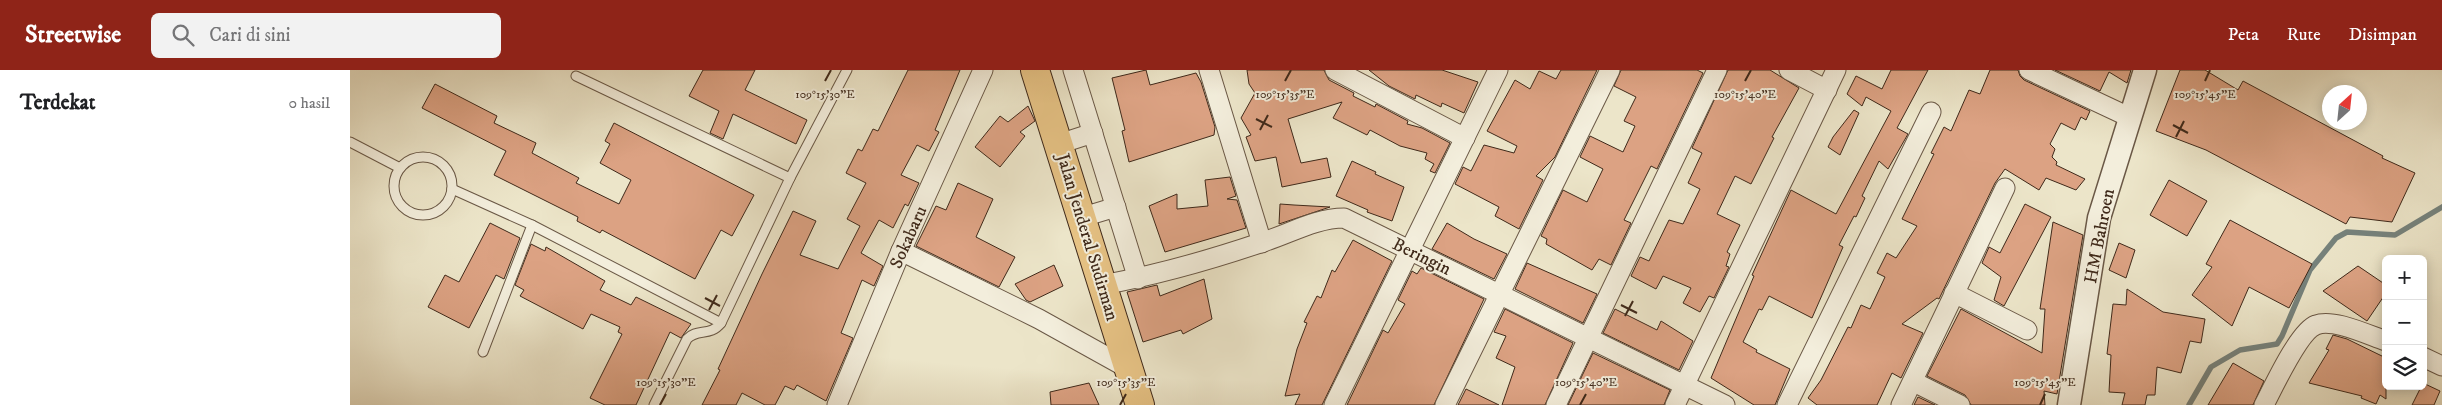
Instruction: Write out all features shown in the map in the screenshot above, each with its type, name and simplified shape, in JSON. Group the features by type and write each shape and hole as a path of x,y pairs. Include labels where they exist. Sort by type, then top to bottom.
{"main road":[{"name":"Jalan Jenderal Sudirman","path":"1035,70 1140,405"}],"street":[{"name":"Sokabaru","path":"838,405 901,251 983,70"},
{"path":"1073,70 1138,279"},
{"path":"1209,70 1262,243"},
{"path":"1335,70 1465,138"},
{"path":"1334,405 1498,70"},
{"path":"1445,405 1610,70"},
{"path":"1556,405 1717,70"},
{"path":"1789,70 1827,90"},
{"path":"1675,405 1836,70"},
{"path":"2029,70 2129,117"},
{"name":"HM Bahroen","path":"2070,405 2099,218 2145,70"},
{"path":"1787,405 1932,112"},
{"path":"1059,144 1093,133"},
{"path":"1901,405 1914,382 1954,293 2005,188"},
{"path":"1082,218 1116,207"},
{"name":"Beringin","path":"1102,285 1138,279 1262,243 1314,224 1344,218 1725,405"},
{"path":"901,251 1038,319 1128,369"},
{"path":"1954,293 2027,330"},
{"path":"2264,405 2302,338 2315,325 2330,323 2382,341"},
{"path":"2427,359 2442,366"},
{"path":"1914,382 1960,405"}],"lane":[{"path":"654,405 687,339 691,335 715,330 721,323 790,178 847,70"},
{"path":"576,76 790,178"},
{"path":"350,142 400,168"},
{"path":"418,157 436,160 449,173 452,189 449,199 436,212 427,215 410,212 402,206 394,190 394,181 400,168 410,160 418,157"},
{"path":"452,189 532,225 721,323"},
{"path":"484,352 532,225"}],"building":[{"path":"703,70 755,70 745,90 807,120 796,144 733,114 723,139 710,133 719,111 689,96"},
{"path":"908,70 960,70 935,130 939,132 929,151 917,145 901,175 919,183 908,206 905,204 893,228 879,220 861,253 883,266 874,286 862,280 841,333 853,338 826,401 797,385 794,390 785,386 775,405 765,405 742,393 736,405 702,405 793,211 816,221 800,255 838,269 860,226 847,219 866,183 846,173 858,149 862,151 873,129 878,131"},
{"path":"1146,70 1150,85 1196,73 1201,82 1215,127 1214,135 1129,162 1122,131 1125,130 1112,78"},
{"path":"1247,70 1324,70 1329,80 1354,93 1353,96 1375,107 1376,104 1408,121 1407,124 1422,128 1450,143 1435,173 1430,171 1434,164 1425,159 1427,153 1400,146 1370,130 1367,135 1333,118 1342,102 1288,119 1301,163 1327,158 1331,177 1282,187 1276,157 1255,161 1246,137 1251,135 1241,118 1255,93 1249,84"},
{"path":"1369,70 1442,70 1478,82 1464,113 1442,103 1441,107 1416,95 1415,99 1389,86"},
{"path":"1561,70 1597,70 1555,157 1536,176 1543,180 1519,229 1495,216 1499,207 1455,184 1463,167 1471,171 1484,145 1514,153 1517,146 1487,131 1515,80 1530,89 1539,71 1556,79"},
{"path":"1621,70 1697,70 1703,73 1657,169 1651,166 1624,220 1631,223 1611,265 1599,259 1592,270 1546,244 1547,239 1541,236 1563,190 1587,202 1603,169 1580,157 1590,136 1623,152 1635,126 1624,121 1636,97 1614,86"},
{"path":"1728,70 1770,70 1799,88 1772,137 1774,138 1751,184 1735,176 1717,214 1740,225 1727,252 1730,254 1726,266 1729,267 1714,298 1709,296 1700,312 1683,303 1691,288 1663,276 1656,289 1631,276 1640,257 1649,261 1669,220 1683,224 1700,189 1688,183 1702,153 1692,148"},
{"path":"1891,70 1928,70 1897,128 1908,134 1888,169 1879,161 1862,196 1865,198 1856,217 1854,216 1839,245 1843,247 1812,318 1769,296 1762,310 1759,309 1743,342 1757,350 1756,352 1790,369 1775,405 1754,405 1711,378 1754,276 1752,275 1791,190 1836,214 1891,111 1866,97 1862,106 1847,94 1856,76 1882,89"},
{"path":"1990,70 2018,70 2024,80 2090,111 2086,120 2081,117 2075,130 2061,123 2050,144 2055,149 2052,157 2057,162 2056,165 2085,179 2076,190 2046,178 2039,190 2005,169 1995,183 1939,299 1937,298 1902,324 1923,333 1901,378 1892,373 1877,405 1817,405 1808,398 1821,380 1848,327 1851,328 1861,305 1870,309 1885,277 1877,273 1887,253 1896,258 1917,226 1902,219 1934,154 1931,153 1944,127 1951,131 1969,90 1980,94"},
{"path":"2055,70 2131,70 2127,83 2109,72 2100,91"},
{"path":"2180,70 2205,70 2238,90 2243,81 2322,123 2322,130 2334,130 2383,156 2382,158 2415,173 2392,222 2350,217 2346,224 2206,150 2156,131"},
{"path":"435,84 497,116 494,123 536,143 532,153 579,178 576,183 619,204 631,180 600,163 610,144 605,141 614,123 754,195 732,236 721,230 695,279 602,230 600,233 577,221 578,217 494,175 506,151 422,108"},
{"path":"1028,106 1035,121 1020,132 1025,136 1000,167 975,147 1000,116 1008,122"},
{"path":"1854,110 1859,113 1840,155 1828,147 1833,137"},
{"path":"1352,161 1404,187 1392,221 1367,212 1368,210 1336,196"},
{"path":"1230,177 1236,196 1227,199 1237,200 1246,228 1165,252 1149,206 1177,194 1177,209 1208,206 1205,180"},
{"path":"2169,180 2207,201 2187,236 2150,215"},
{"path":"958,183 993,199 976,237 1015,257 999,287 916,246 936,206 946,210"},
{"path":"1280,204 1294,205 1330,207 1279,224"},
{"path":"2025,204 2051,217 2004,306 1994,300 2001,277 1982,263 1989,247 2000,253"},
{"path":"2230,220 2312,264 2289,308 2249,287 2232,326 2192,295 2212,267 2206,264"},
{"path":"2053,222 2083,235 2057,394 2044,391 2045,405 1971,405 1965,395 1927,376 1961,309 2042,353 2045,309 2040,309"},
{"path":"490,223 520,238 504,279 496,275 469,328 428,307 445,275 459,282"},
{"path":"1447,223 1474,239 1507,254 1494,279 1432,249"},
{"path":"1353,240 1392,261 1322,405 1295,405 1300,394 1285,396 1297,349 1307,323 1304,322 1317,296 1321,298 1332,270 1335,272"},
{"path":"2119,243 2135,250 2126,278 2109,270"},
{"path":"531,244 545,251 546,247 605,281 600,290 631,305 636,297 691,324 681,338 670,332 636,405 605,405 590,398 622,334 618,332 620,327 591,314 583,329 520,296 524,290 515,285"},
{"path":"1527,263 1597,294 1583,323 1515,289"},
{"path":"1054,265 1063,286 1030,302 1026,300 1015,284"},
{"path":"2358,266 2382,282 2382,299 2367,321 2323,291"},
{"path":"1421,268 1484,299 1434,405 1347,405 1383,330 1388,333 1405,304 1398,300 1412,271 1417,274"},
{"path":"1204,279 1212,319 1183,334 1181,330 1143,342 1127,292 1157,285 1160,296"},
{"path":"2127,289 2163,312 2205,319 2201,343 2190,341 2181,373 2157,367 2155,395 2147,395 2145,405 2122,405 2125,393 2109,392 2111,355 2107,354 2113,304 2126,305"},
{"path":"1505,309 1573,343 1545,405 1502,405 1515,367 1496,358 1506,336 1494,332"},
{"path":"1615,309 1657,330 1661,321 1693,341 1679,370 1603,333"},
{"path":"2333,335 2347,339 2382,356 2382,390 2386,390 2386,399 2380,395 2376,404 2361,398 2362,396 2309,383 2329,350 2326,349"},
{"path":"1593,353 1670,390 1664,405 1568,405"},
{"path":"2233,363 2264,381 2253,405 2208,405"},
{"path":"1089,383 1099,405 1051,405 1050,392"},
{"path":"2427,385 2440,391 2434,405 2412,405 2420,390 2427,390"},
{"path":"1466,389 1499,405 1458,405"},
{"path":"1918,397 1935,405 1914,405"}],"waterway":[{"path":"2189,405 2211,367 2240,350 2277,344 2310,270 2336,238 2347,232 2395,235 2442,207"}]}
